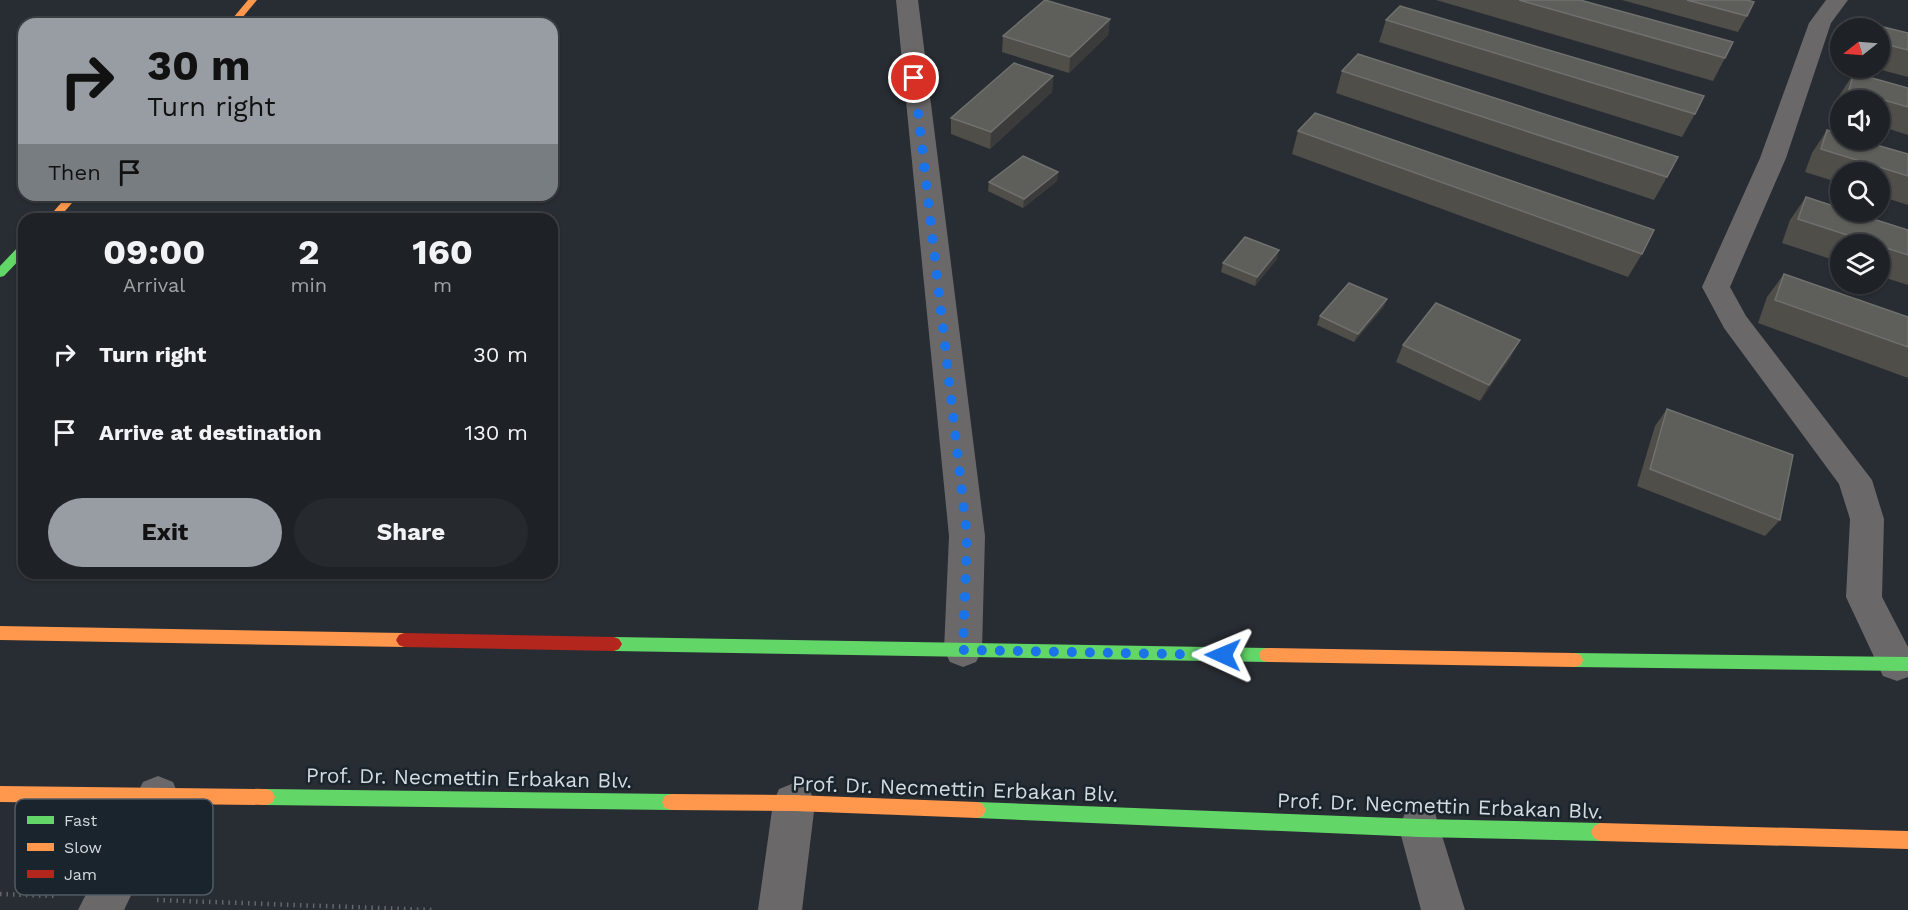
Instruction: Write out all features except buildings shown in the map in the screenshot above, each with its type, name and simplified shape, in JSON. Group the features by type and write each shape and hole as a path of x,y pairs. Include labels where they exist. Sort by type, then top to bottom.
{"main road":[{"path":"237,18 253,0"},
{"path":"58,213 68,201"},
{"path":"0,273 18,254"},
{"path":"0,633 1902,664"},
{"name":"Prof. Dr. Necmettin Erbakan Blv.","path":"0,794 794,803 1420,828 1908,840"}],"street":[{"path":"907,0 967,536 963,650"},
{"path":"1837,0 1821,23 1773,158 1716,287 1734,321 1855,480 1867,519 1864,597 1902,664"},
{"path":"780,910 794,803"},
{"path":"1420,828 1443,910"}],"path":[{"path":"0,894 103,904 434,910"}],"traffic: fast":[{"path":"0,273 18,254"},
{"path":"614,644 1267,655"},
{"path":"1575,660 1908,664"},
{"path":"266,797 671,802"},
{"path":"977,810 1420,828 1600,832"}],"traffic: slow":[{"path":"237,18 253,0"},
{"path":"58,213 68,201"},
{"path":"0,633 404,640"},
{"path":"1267,655 1575,660"},
{"path":"0,794 266,797"},
{"path":"671,802 794,803 977,810"},
{"path":"1600,832 1908,840"}],"traffic: jam":[{"path":"404,640 614,644"}],"route":[{"path":"914,78 967,536 963,650 1223,655"}]}
